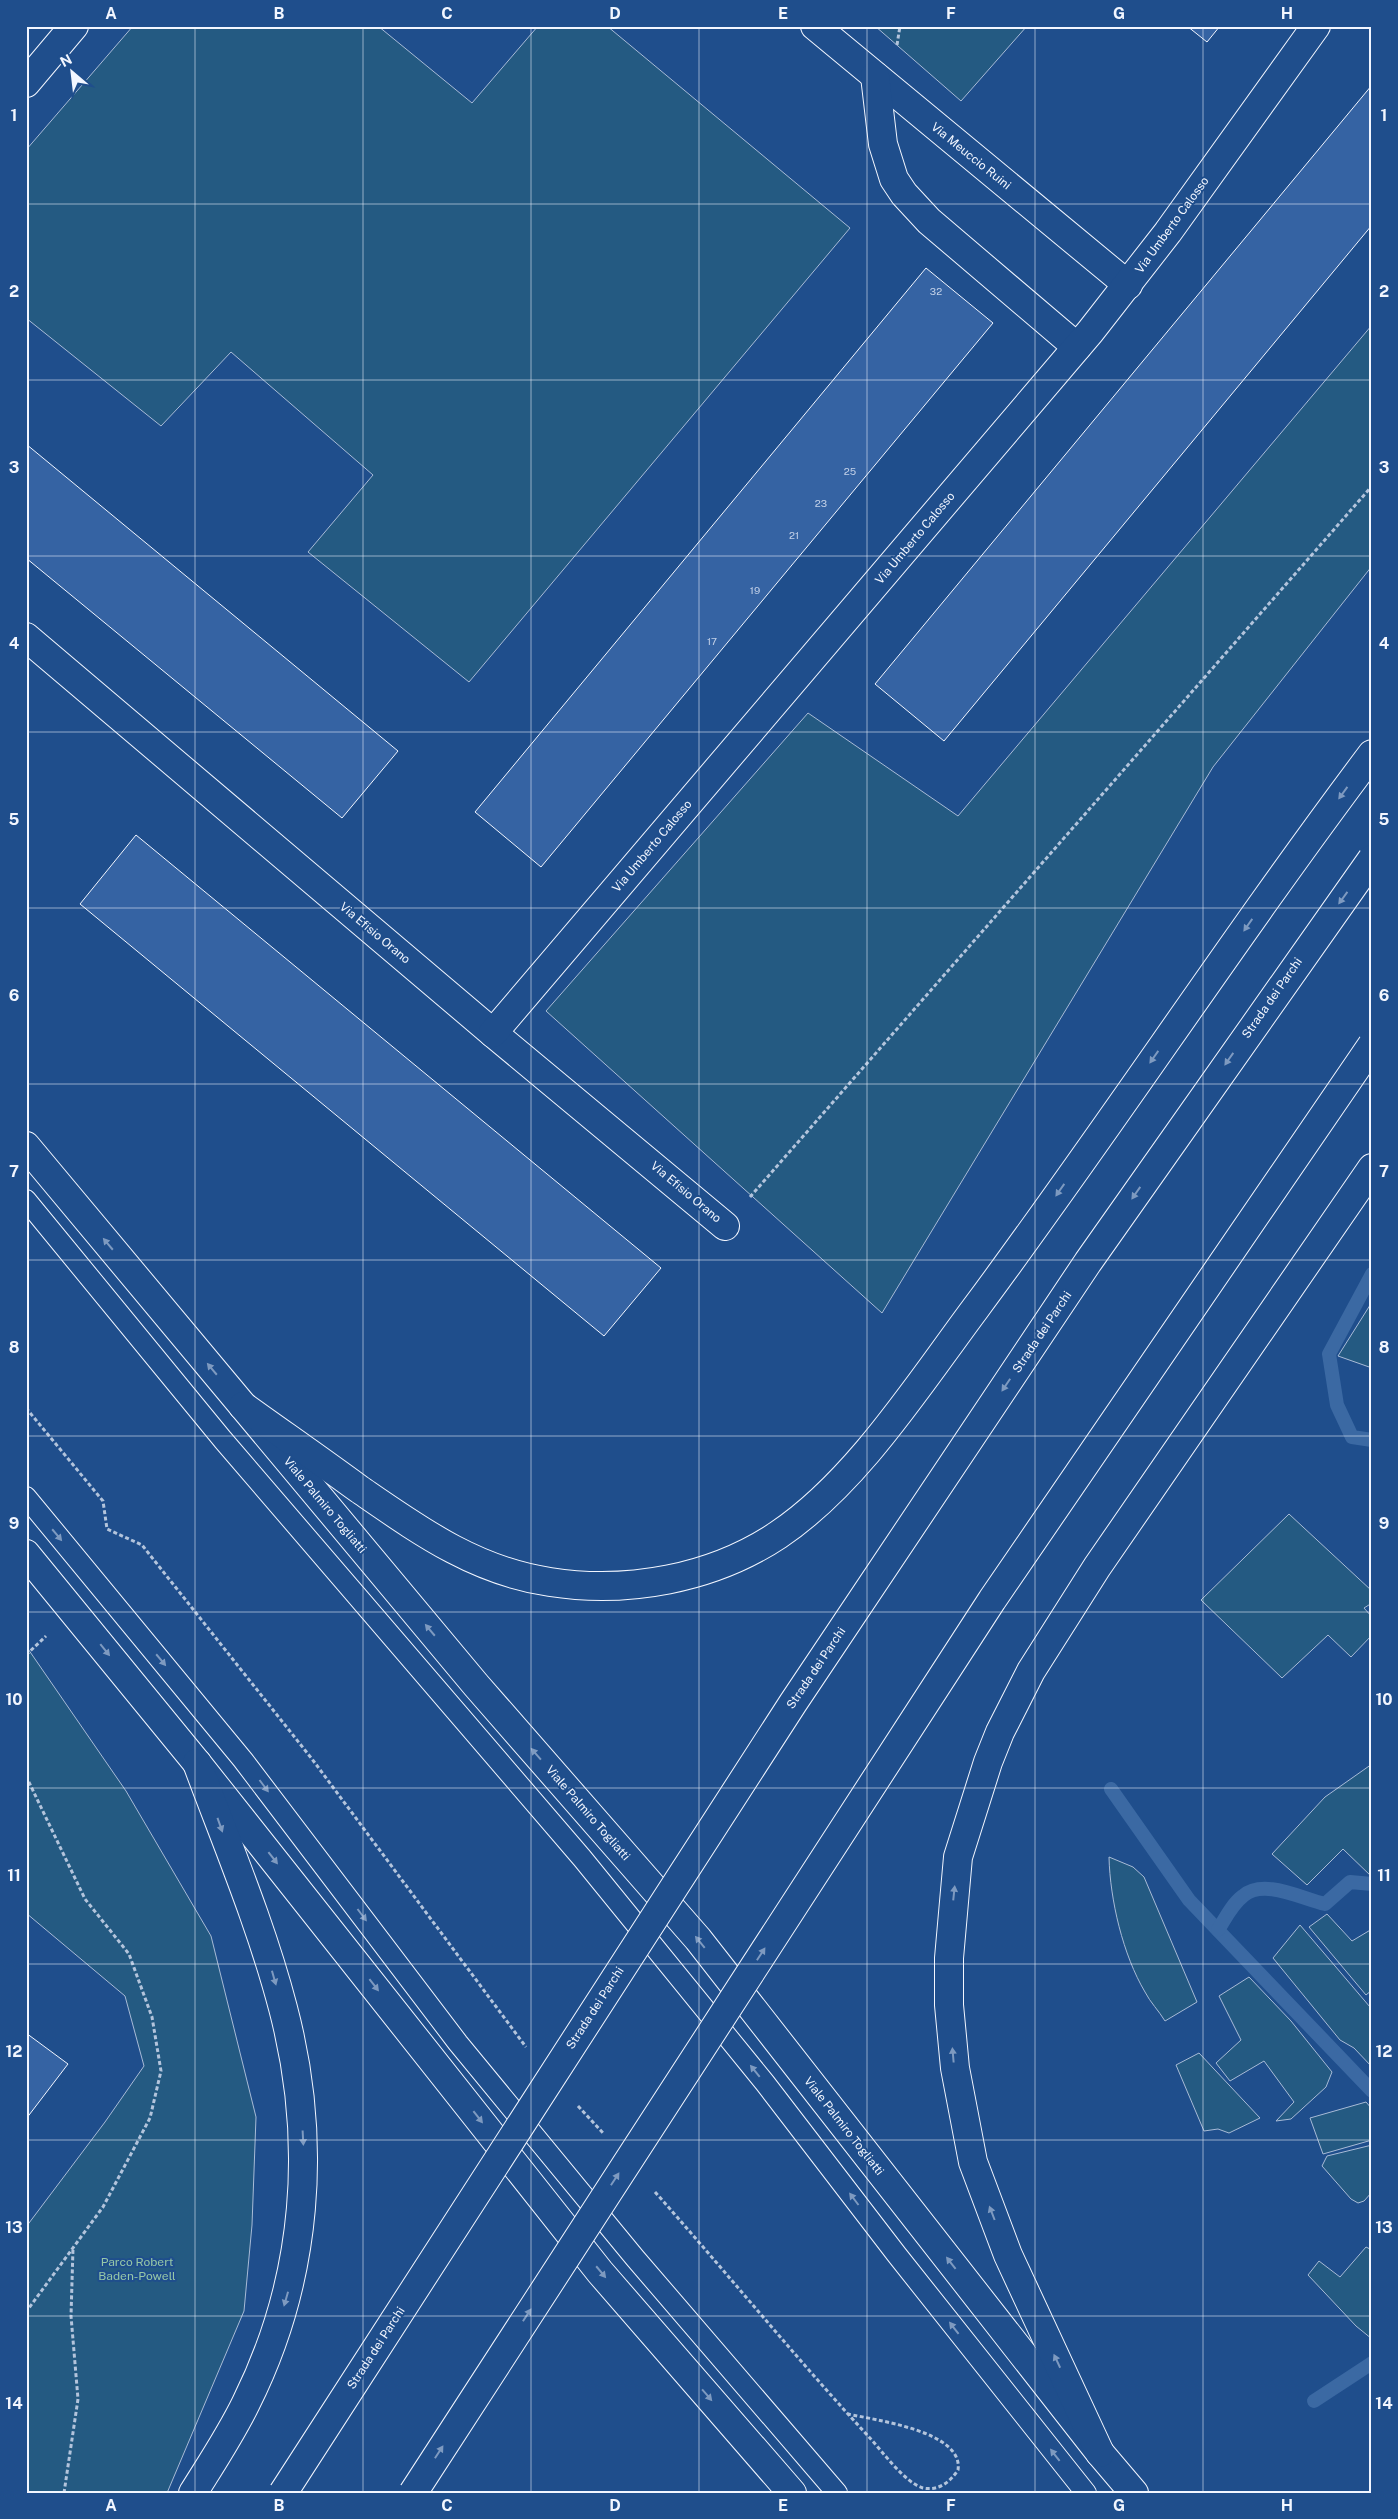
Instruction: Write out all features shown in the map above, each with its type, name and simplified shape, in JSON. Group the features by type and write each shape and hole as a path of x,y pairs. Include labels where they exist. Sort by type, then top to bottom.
{"main road":[{"path":"26,83 74,26"},
{"name":"Via Meuccio Ruini","path":"815,26 1128,285"},
{"name":"Via Umberto Calosso","path":"493,1033 1128,285 1316,26"},
{"path":"875,76 883,144 894,179 904,194 929,221 1077,347"},
{"name":"Via Efisio Orano","path":"26,637 493,1033 726,1226"},
{"path":"243,1406 441,1545 499,1570 528,1578 576,1585 650,1583 719,1566 774,1538 794,1524 837,1484 891,1420 998,1277 1372,754"},
{"name":"Strada dei Parchi","path":"283,2493 793,1704 1088,1262 1372,859"},
{"path":"412,2493 992,1600 1372,1045"},
{"name":"Viale Palmiro Togliatti","path":"26,1146 476,1684 698,1940 1100,2453 1134,2493"},
{"path":"1100,2453 1008,2255 973,2162 954,2068 949,2006 949,1958 958,1857 1000,1732 1031,1671 1097,1567 1372,1168"},
{"path":"26,1554 197,1763 600,2272 792,2493"},
{"path":"192,2493 246,2404 273,2340 290,2287 295,2260 300,2225 304,2159 301,2105 283,2008 250,1907 197,1763"}],"lane":[{"path":"26,1200 223,1440 582,1858 765,2083 897,2255 1086,2493"},
{"path":"26,1497 243,1760 458,2043 635,2258 837,2493"}],"path":[{"path":"726,1226 1372,486"},
{"path":"26,1408 103,1501 107,1529 142,1545 312,1759 528,2049"},
{"path":"26,1776 85,1899 129,1954 152,2017 161,2071 150,2118 103,2207 26,2312"},
{"path":"574,2100 607,2137"},
{"path":"652,2189 848,2414 915,2484 924,2488 944,2485 958,2470 957,2460 951,2450 937,2438 848,2414"},
{"path":"64,2493 78,2399 71,2316 74,2248"}],"green space":[{"path":"133,26 378,26 472,103 538,26 607,26 850,228 469,682 308,552 373,475 231,352 161,426 26,318 26,150"},
{"path":"875,26 1027,26 961,101"},
{"path":"1372,325 1372,566 1213,767 882,1313 546,1011 808,713 958,816"},
{"path":"1372,1302 1372,1368 1338,1356"},
{"path":"1289,1514 1372,1591 1372,1603 1364,1608 1372,1617 1372,1635 1351,1657 1328,1635 1282,1678 1201,1600"},
{"name":"Parco Robert Baden-Powell","path":"26,1646 126,1791 211,1936 256,2117 252,2225 244,2311 167,2493 26,2493 26,2227 105,2122 144,2066 125,1996 26,1913"},
{"path":"1372,1764 1372,1877 1343,1849 1307,1885 1272,1854 1325,1797"},
{"path":"1109,1857 1133,1867 1144,1877 1197,2002 1165,2021 1147,1996 1124,1944 1115,1909"},
{"path":"1327,1914 1352,1941 1372,1929 1372,1990 1366,1995 1309,1927"},
{"path":"1300,1925 1370,2007 1372,2006 1372,2067 1354,2048 1340,2040 1273,1958"},
{"path":"1249,1977 1291,2021 1332,2072 1326,2087 1291,2119 1276,2121 1294,2102 1264,2061 1230,2081 1216,2063 1241,2040 1219,1996"},
{"path":"1199,2053 1260,2118 1229,2133 1218,2129 1204,2131 1176,2065"},
{"path":"1366,2102 1372,2109 1372,2140 1323,2154 1310,2118"},
{"path":"1372,2145 1372,2192 1364,2201 1358,2203 1351,2199 1322,2166 1327,2156"},
{"path":"1366,2247 1372,2250 1372,2339 1356,2326 1308,2275 1319,2261 1340,2277"}],"building":[{"path":"1187,26 1220,26 1207,42"},
{"path":"1372,85 1372,225 944,741 875,684"},
{"path":"926,268 993,323 541,867 475,812"},
{"path":"26,444 398,751 342,818 26,558"},
{"path":"136,835 661,1268 604,1336 80,904"},
{"path":"26,2033 68,2064 26,2119"}],"waterway":[{"path":"1372,1274 1329,1354 1337,1405 1352,1437 1372,1440"},
{"path":"1111,1789 1189,1900 1372,2091"},
{"path":"1218,1930 1235,1903 1252,1891 1272,1889 1325,1904 1350,1882 1372,1884"},
{"path":"1314,2401 1372,2363"}]}
